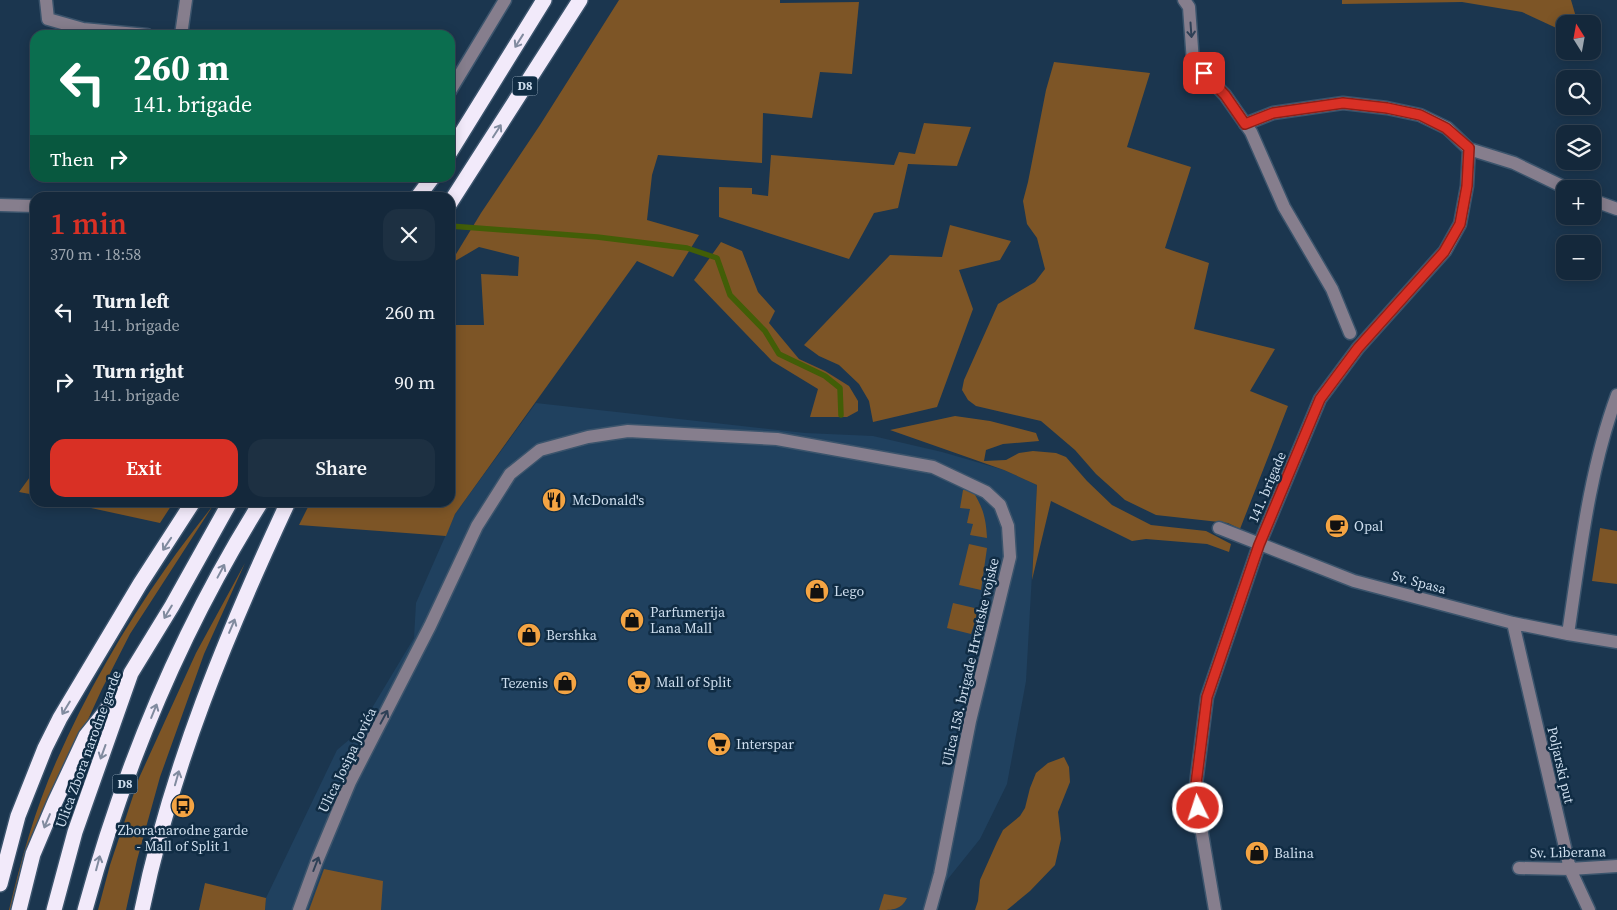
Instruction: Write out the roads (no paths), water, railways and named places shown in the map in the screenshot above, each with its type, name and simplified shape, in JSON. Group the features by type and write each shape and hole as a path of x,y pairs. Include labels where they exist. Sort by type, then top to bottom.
{"highway":[{"name":"D8","path":"455,144 544,0"},
{"name":"D8","path":"455,195 580,0"},
{"path":"0,884 18,816 45,748 60,718 140,584 190,507"},
{"name":"Ulica Zbora narodne garde","path":"54,910 75,832 132,673 227,507"},
{"name":"D8","path":"85,910 101,850 122,791 169,677 206,600 258,507"},
{"path":"142,910 179,771 209,683 232,626 286,507"},
{"path":"19,910 33,854 86,736 132,673"}],"street":[{"path":"46,0 48,19 83,29 94,30"},
{"path":"182,30 186,0"},
{"path":"455,83 505,0"},
{"path":"1184,0 1190,7 1194,62 1225,95 1251,132 1284,207 1332,289 1350,333"},
{"path":"1245,124 1273,113 1343,103 1387,108 1420,115 1446,128 1469,148 1514,163 1556,183"},
{"name":"141. brigade","path":"1215,910 1195,792 1207,697 1259,545 1320,399 1358,348 1444,252 1460,224 1467,186 1469,148"},
{"path":"1601,203 1617,209"},
{"path":"0,205 30,206"},
{"path":"1568,634 1584,525 1606,424 1617,395"},
{"name":"Ulica 158. brigade Hrvatske vojske","path":"430,626 477,526 510,474 540,450 588,436 628,431 778,440 933,467 986,492 1000,505 1008,526 1010,556 970,721 940,874 930,910"},
{"name":"Sv. Spasa","path":"1219,528 1354,581 1513,623 1617,642"},
{"name":"Poljarski put","path":"1513,623 1570,869 1589,910"},
{"name":"Ulica Josipa Jovića","path":"299,910 350,782 430,626"},
{"name":"Sv. Liberana","path":"1519,868 1570,869 1617,866"}],"waterway":[{"path":"455,226 597,237 687,248 717,258 730,295 765,331 779,354 825,376 840,388 841,415"}],"place":[{"name":"McDonald's","path":"554,500"},
{"name":"Opal","path":"1337,526"},
{"name":"Lego","path":"817,591"},
{"name":"Parfumerija Lana Mall","path":"632,620"},
{"name":"Bershka","path":"529,635"},
{"name":"Mall of Split","path":"639,682"},
{"name":"Tezenis","path":"565,683"},
{"name":"Interspar","path":"719,744"},
{"name":"Zbora narodne garde - Mall of Split 1","path":"183,806"},
{"name":"Balina","path":"1257,853"}]}
